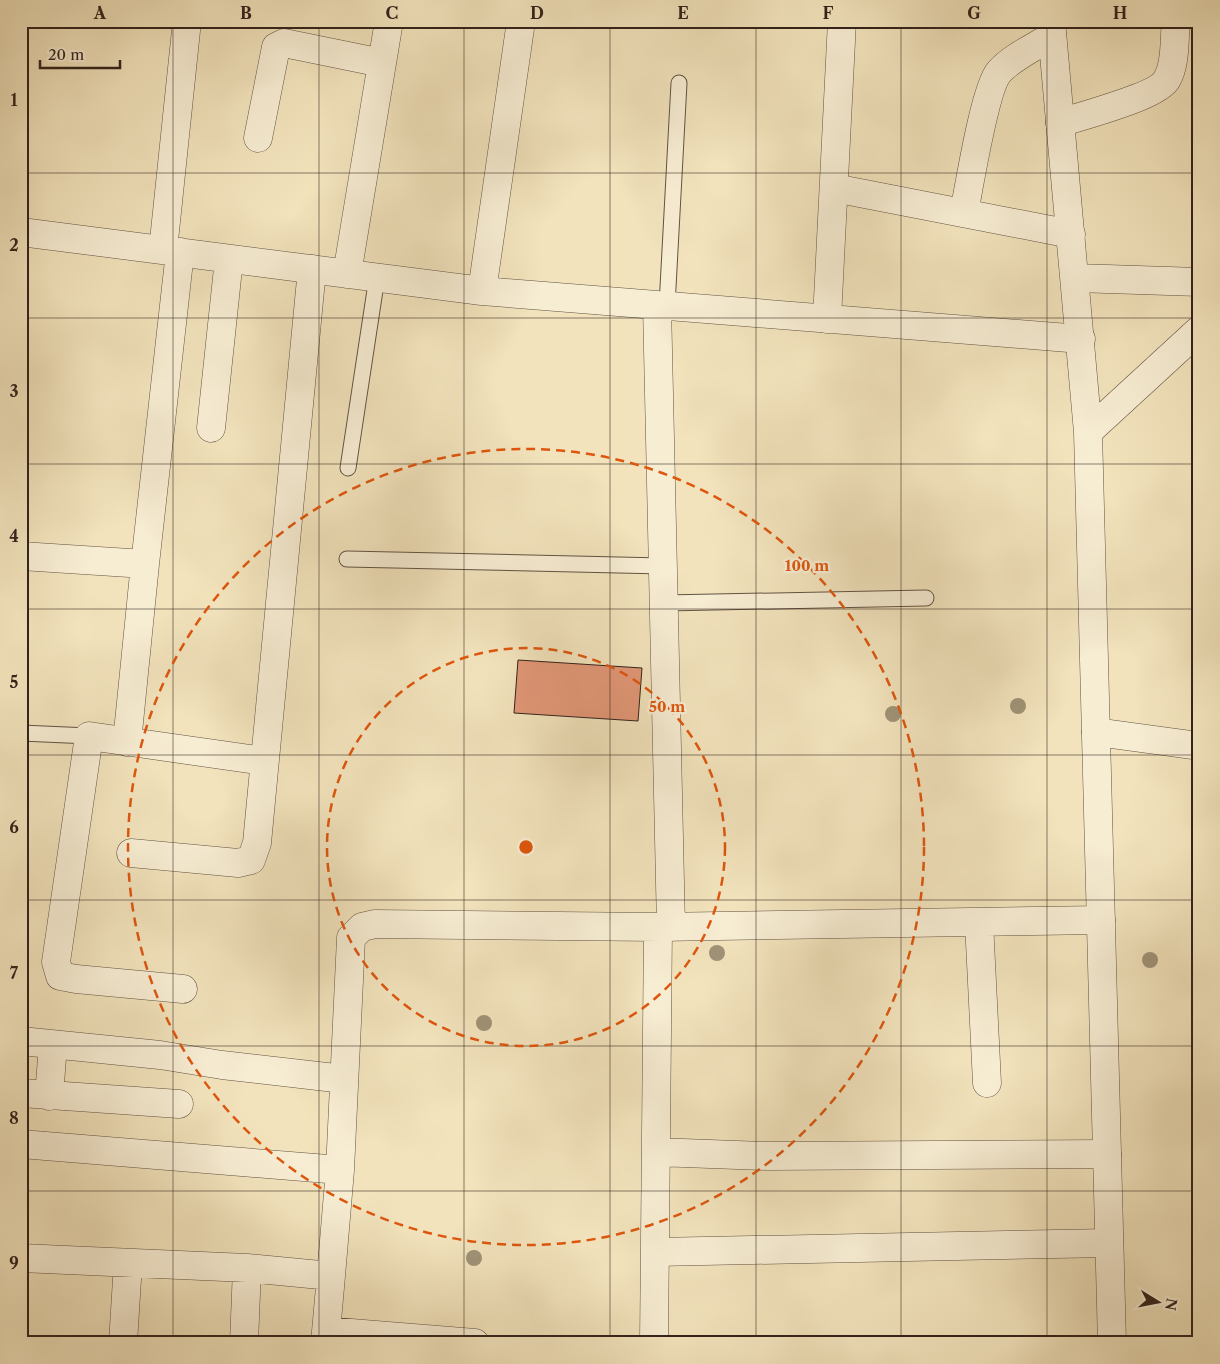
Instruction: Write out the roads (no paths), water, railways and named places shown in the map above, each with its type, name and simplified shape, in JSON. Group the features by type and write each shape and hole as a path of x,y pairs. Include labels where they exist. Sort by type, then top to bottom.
{"street":[{"path":"127,742 172,251 187,21"},
{"path":"347,274 389,21"},
{"path":"482,291 521,21"},
{"path":"827,319 842,21"},
{"path":"1060,123 1152,93 1167,80 1172,61 1176,21"},
{"path":"964,213 989,94 998,73 1052,29"},
{"path":"1052,29 1076,278 1088,432 1112,1343"},
{"path":"258,138 276,47 284,43 382,63"},
{"path":"834,188 1071,234"},
{"path":"21,232 482,291 1081,339"},
{"path":"211,428 229,259"},
{"path":"131,853 238,863 251,860 257,843 312,269"},
{"path":"1076,278 1199,282"},
{"path":"654,1343 656,1152 665,927 662,306"},
{"path":"1088,432 1199,330"},
{"path":"21,556 144,564"},
{"path":"1096,732 1199,746"},
{"path":"183,989 60,976 56,962 89,736 264,761"},
{"path":"475,1343 326,1337 340,1170 351,938 362,927 375,924 665,927 1101,920"},
{"path":"979,922 987,1084"},
{"path":"21,1041 160,1055 222,1066 344,1079"},
{"path":"49,1096 53,1044"},
{"path":"21,1093 179,1104"},
{"path":"21,1144 340,1170"},
{"path":"656,1152 767,1156 1107,1154"},
{"path":"655,1252 1109,1243"},
{"path":"21,1258 247,1268 331,1276"},
{"path":"123,1343 128,1263"},
{"path":"244,1343 247,1268"}],"lane":[{"path":"662,306 678,83"},
{"path":"348,468 377,278"},
{"path":"347,559 663,566"},
{"path":"664,603 926,598"},
{"path":"21,733 89,736"}]}
